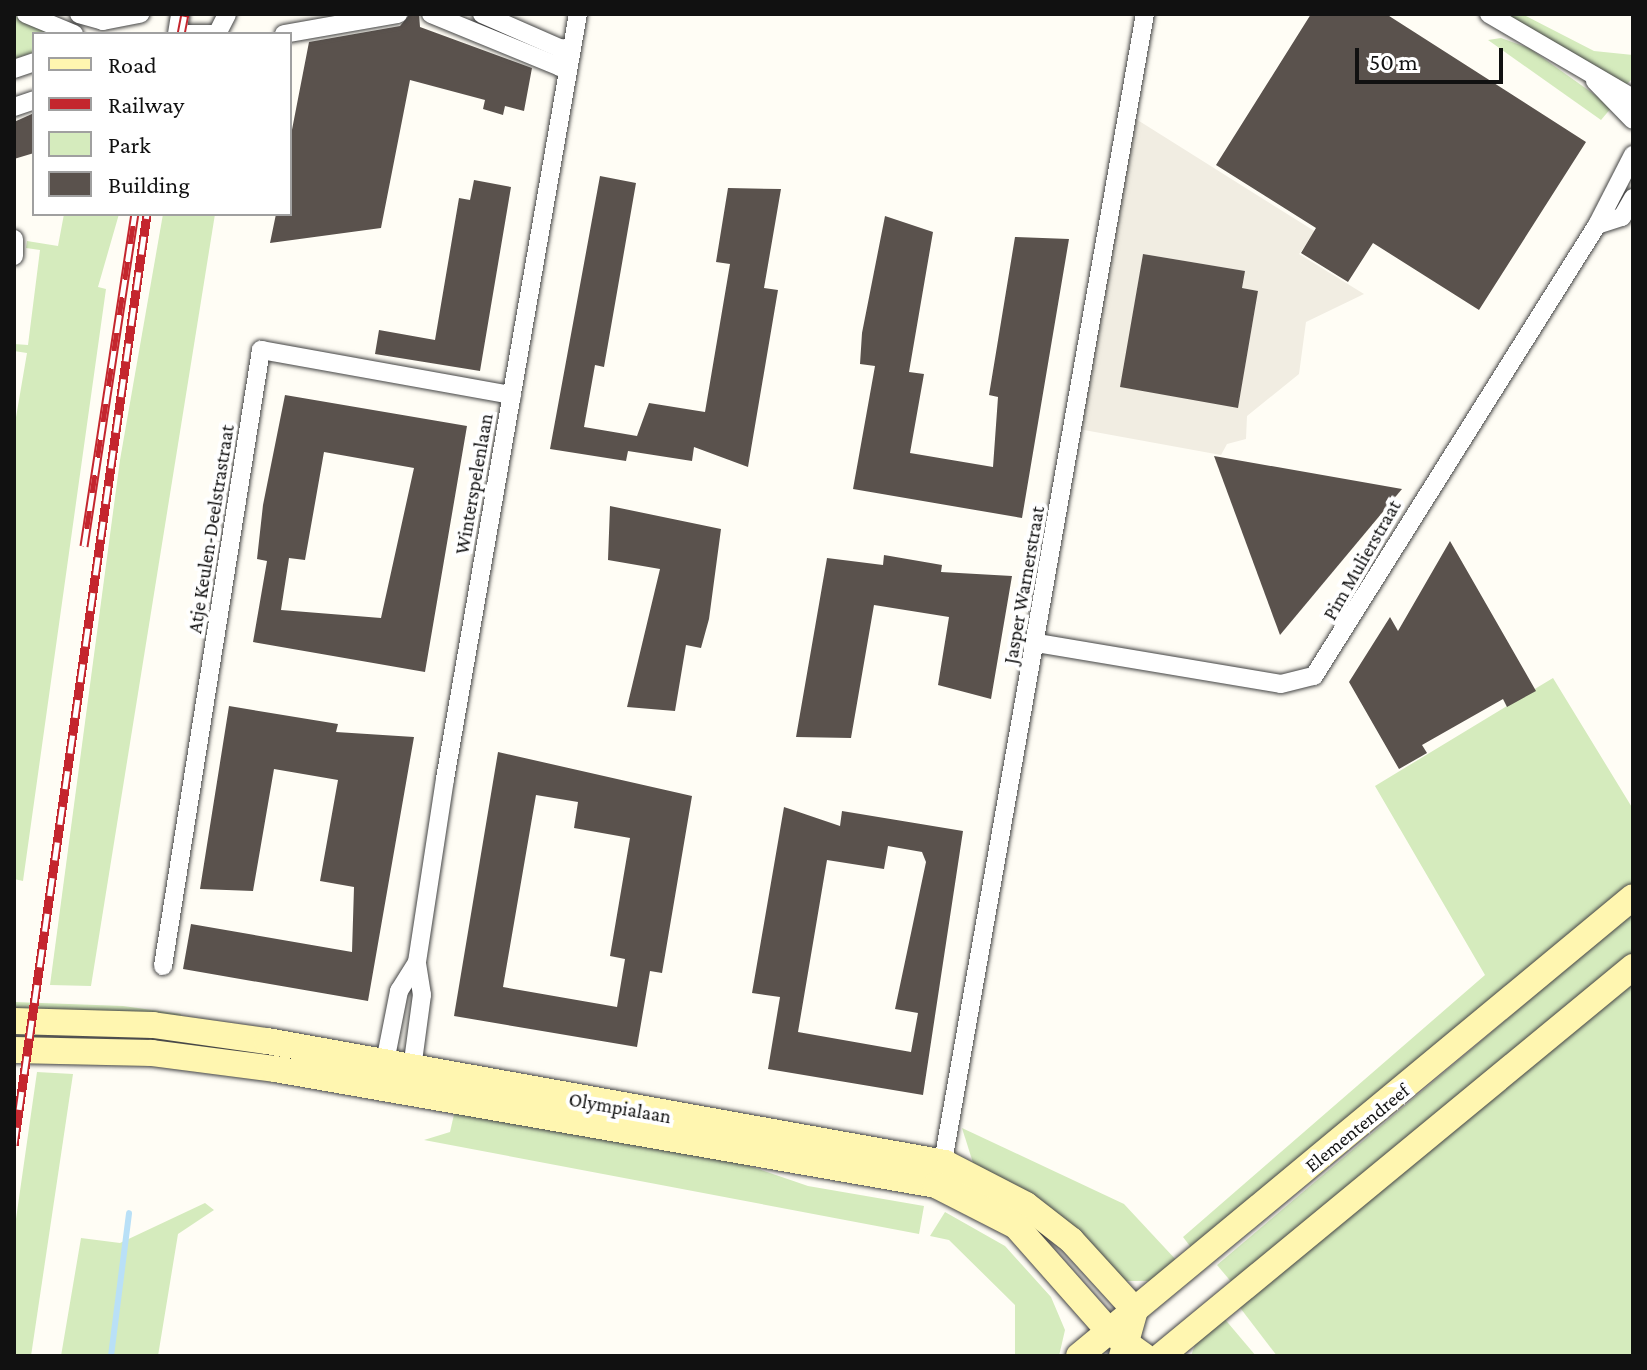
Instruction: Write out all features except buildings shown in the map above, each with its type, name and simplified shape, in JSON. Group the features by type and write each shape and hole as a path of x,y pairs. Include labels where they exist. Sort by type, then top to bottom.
{"street":[{"path":"26,14 69,32"},
{"path":"79,14 100,30 140,14"},
{"path":"215,32 227,14"},
{"path":"292,33 398,14"},
{"path":"431,14 560,67 567,52 569,14"},
{"path":"482,14 567,52"},
{"name":"Winterspelenlaan","path":"408,1096 422,995 417,962 567,52 578,14"},
{"name":"Jasper Warnerstraat","path":"940,1174 1037,643 1145,14"},
{"path":"1489,14 1595,81 1633,98"},
{"path":"1595,81 1633,120"},
{"name":"Pim Mulierstraat","path":"1037,643 1281,684 1314,676 1597,225 1633,155"},
{"name":"Pim Mulierstraat","path":"1597,225 1622,217 1633,198"},
{"path":"14,239 14,256"},
{"name":"Atje Keulen-Deelstrastraat","path":"163,966 261,350 512,395"},
{"name":"Elementendreef","path":"1079,1356 1126,1348 1135,1310 1633,897"},
{"name":"Winterspelenlaan","path":"380,1091 399,991 417,962"},
{"path":"1161,1356 1633,967"},
{"name":"Olympialaan","path":"14,1021 153,1025 412,1069 940,1174 1051,1223 1135,1310"},
{"name":"Olympialaan","path":"14,1050 152,1053 408,1096 940,1174 1016,1226 1126,1348"}],"green space":[{"path":"14,14 26,14 69,32 32,32 32,53 14,59"},
{"path":"1506,14 1522,14 1594,51 1633,55 1633,78 1625,86"},
{"path":"1501,38 1529,48 1612,107 1601,120 1488,40"},
{"path":"64,216 118,216 98,287 106,289 23,881 14,879 14,429 27,353 14,351 14,344 28,345 40,250 26,248 27,241 58,246"},
{"path":"163,216 215,216 91,986 50,985 120,460"},
{"path":"1553,678 1633,809 1633,886 1193,1250 1183,1237 1485,975 1375,786"},
{"path":"1633,912 1633,954 1233,1284 1217,1265"},
{"path":"1633,979 1633,1356 1277,1356 1238,1305"},
{"path":"14,1002 123,1006 181,1014 179,1022 14,1011"},
{"path":"37,1072 73,1074 31,1356 14,1356 14,1233"},
{"path":"455,1110 732,1160 808,1186 924,1206 919,1234 424,1140 450,1132"},
{"path":"962,1128 1124,1204 1178,1262 1149,1281 1125,1281 974,1166"},
{"path":"205,1203 214,1210 178,1234 158,1356 61,1356 81,1238 120,1243"},
{"path":"945,1212 1005,1246 1051,1297 1065,1330 1059,1356 1015,1356 1015,1305 949,1240 930,1236"},
{"path":"1223,1317 1256,1356 1191,1356 1196,1342"}],"shaded area":[{"path":"1128,114 1316,232 1299,254 1364,294 1306,322 1299,374 1247,416 1246,439 1227,444 1221,455 1073,428","holes":["1143,254 1244,271 1242,288 1258,291 1238,407 1121,387"]}],"waterway":[{"path":"111,1356 129,1213"}],"railway":[{"path":"181,32 185,14"},
{"path":"84,546 135,216"},
{"path":"14,1145 147,216"}]}
